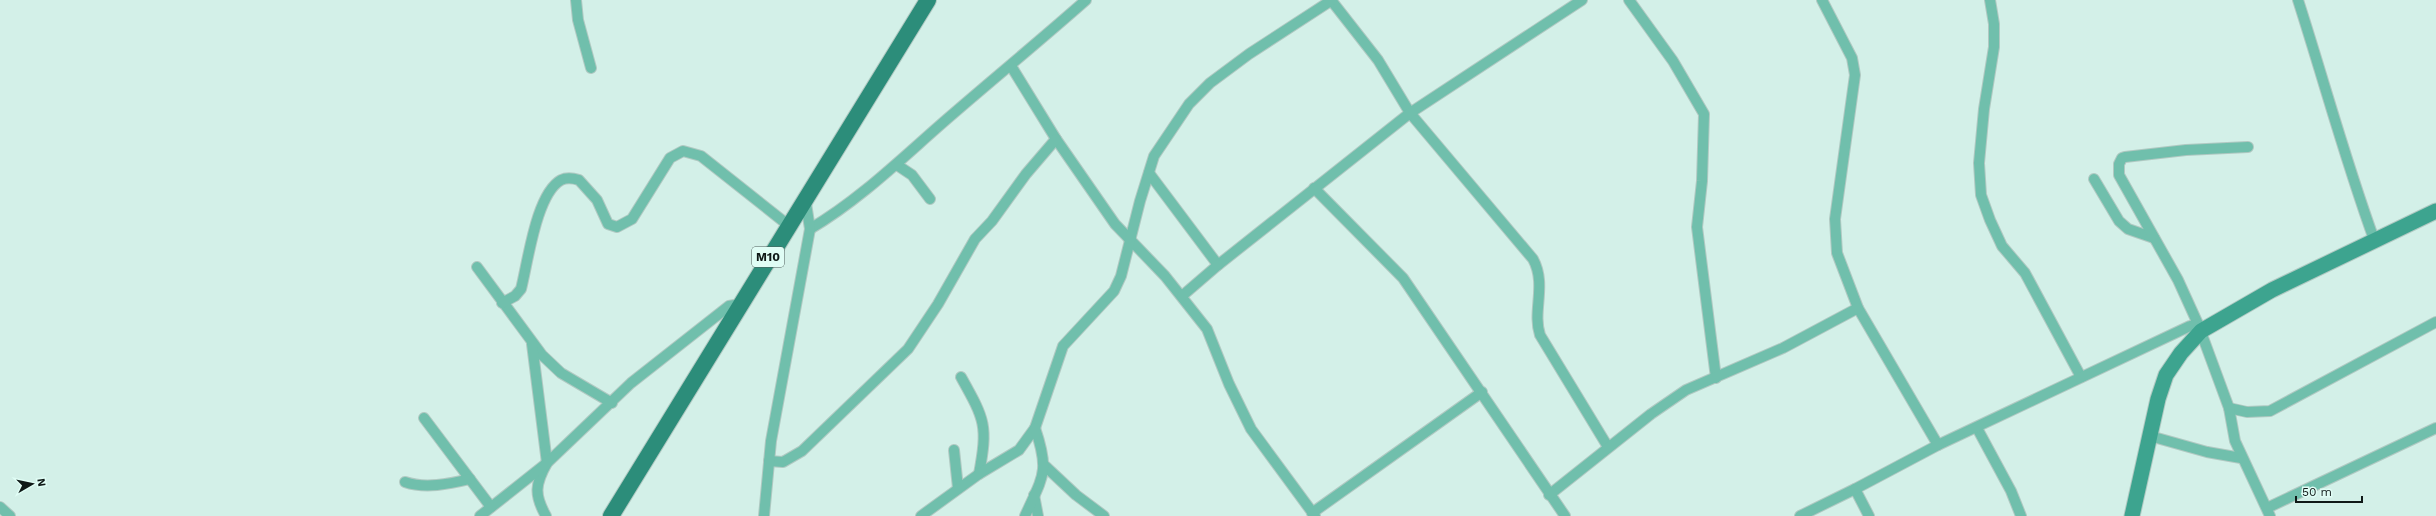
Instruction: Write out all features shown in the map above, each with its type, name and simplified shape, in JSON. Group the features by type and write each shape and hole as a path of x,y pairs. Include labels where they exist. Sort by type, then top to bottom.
{"main road":[{"name":"M10","path":"611,516 805,196 928,0"},
{"path":"2132,516 2158,400 2166,375 2200,328 2272,290 2375,242 2436,211"}],"street":[{"path":"576,0 578,20 591,68"},
{"path":"810,229 838,212 897,165 954,113 1011,66 1086,0"},
{"path":"921,516 979,474 1020,450 1035,428 1063,346 1114,291 1122,276 1154,156 1171,128 1189,104 1210,83 1249,54 1331,0 1378,60 1410,113 1534,259 1538,268 1540,284 1537,318 1540,335 1608,446"},
{"path":"1182,296 1218,265 1410,113 1582,0"},
{"path":"1629,0 1673,61 1704,114 1702,180 1697,227 1716,378"},
{"path":"1822,0 1852,58 1855,75 1835,219 1837,253 1858,308 1938,444"},
{"path":"1990,0 1994,24 1994,47 1984,109 1979,163 1982,195 1990,220 2002,246 2025,274 2081,378"},
{"path":"2298,0 2315,48 2356,189 2375,242"},
{"path":"1011,66 1056,139 1116,224 1182,296 1210,335 1229,384 1252,429 1313,514 1482,392"},
{"path":"769,461 783,462 802,451 908,349 938,304 975,239 992,221 1026,174 1056,139"},
{"path":"2248,147 2186,150 2122,158 2119,164 2119,175 2178,280 2200,328 2229,408 2235,441 2241,458 2269,512 2436,428"},
{"path":"502,303 515,296 521,289 538,215 555,185 562,179 579,180 597,200 608,224 617,227 632,219 670,158 683,152 689,152 701,156 788,225"},
{"path":"897,165 912,175 930,199"},
{"path":"1149,173 1218,265"},
{"path":"2094,179 2119,221 2128,228 2154,238"},
{"path":"1314,188 1403,278 1482,392 1549,495 1565,516"},
{"path":"764,516 771,441 810,229 805,196"},
{"path":"477,267 532,344 561,373 612,403"},
{"path":"480,516 547,463 631,384 729,306 740,304"},
{"path":"1549,495 1608,446 1686,390 1783,348 1858,308"},
{"path":"2229,408 2247,412 2270,411 2436,322"},
{"path":"1800,516 1855,489 1938,444 1977,428 2190,326 2200,328"},
{"path":"532,344 547,463 539,477 537,486 540,505 546,516"},
{"path":"961,377 984,420 985,443 979,474"},
{"path":"424,418 491,507"},
{"path":"1025,516 1041,483 1044,465 1035,428"},
{"path":"1977,428 2011,491 2021,516"},
{"path":"2150,436 2207,452 2241,458"},
{"path":"954,450 958,488"},
{"path":"1044,465 1076,495 1104,516"},
{"path":"405,482 417,486 455,483 470,479"},
{"path":"1855,489 1869,516"},
{"path":"1034,495 1038,516"},
{"path":"0,507 10,516"}]}
